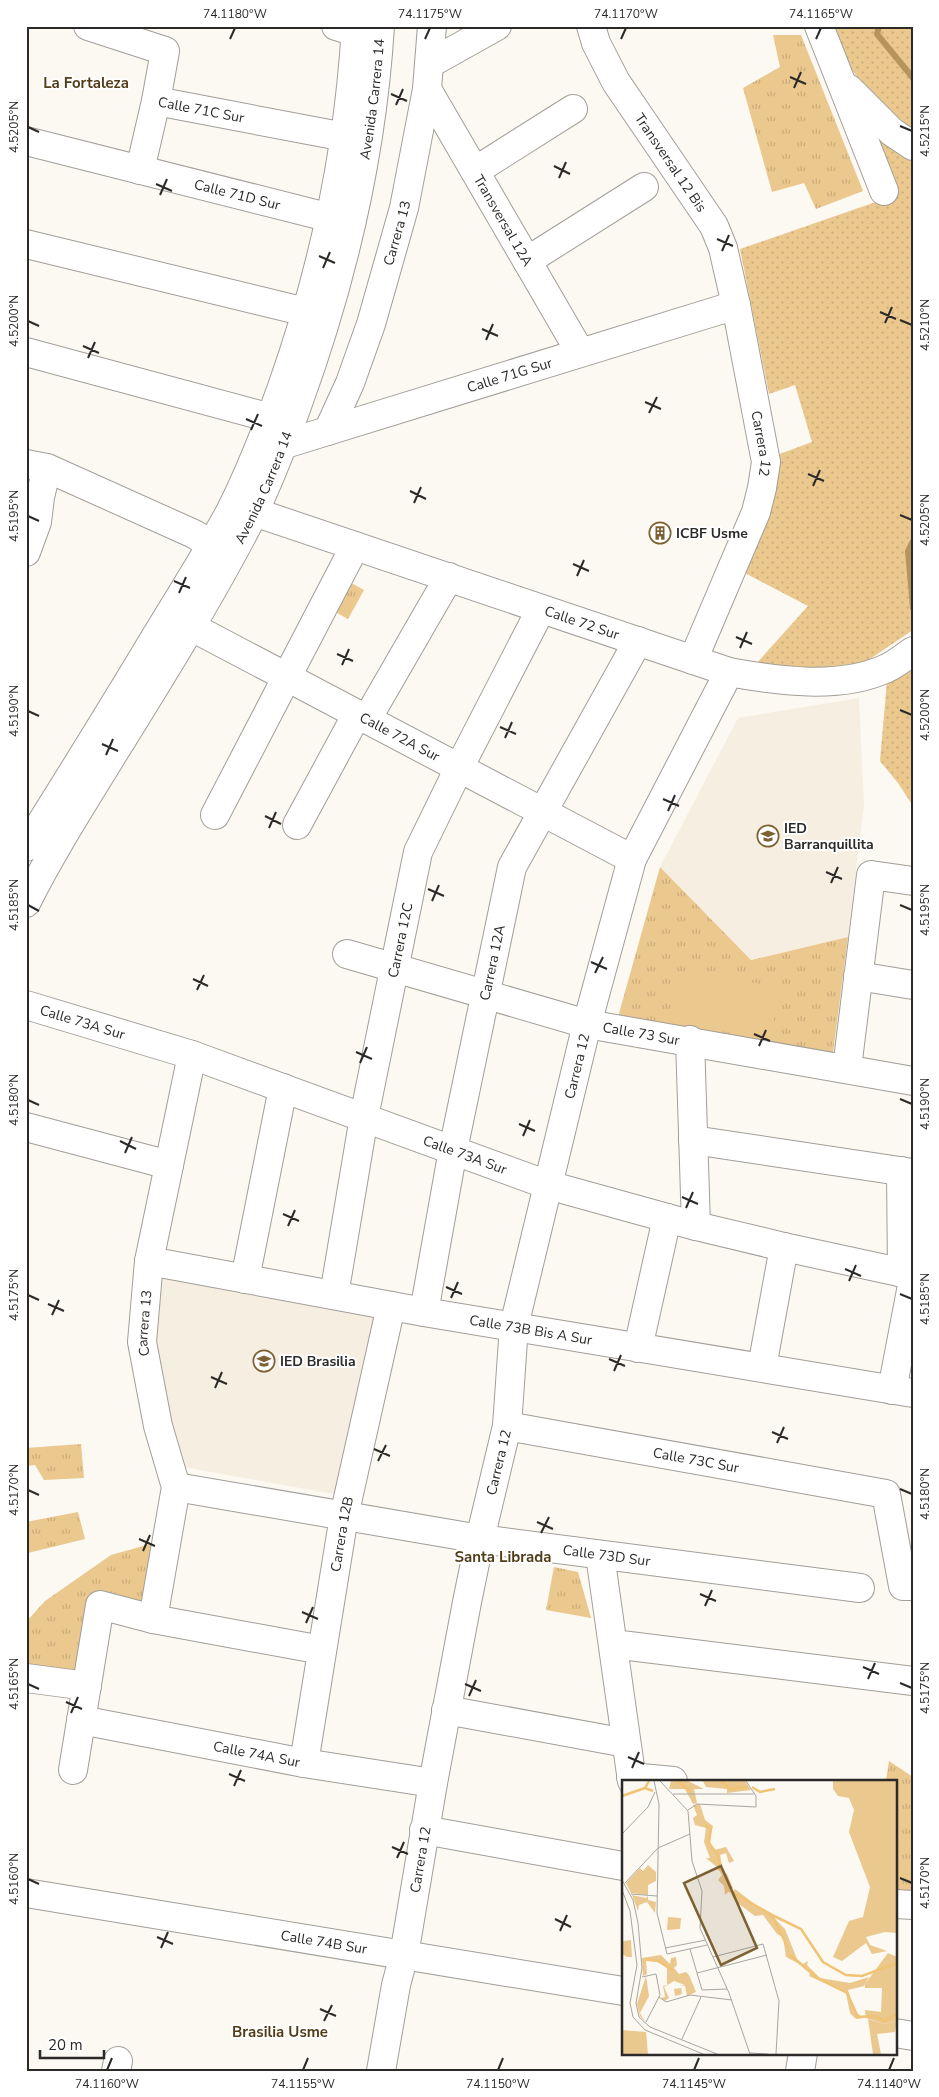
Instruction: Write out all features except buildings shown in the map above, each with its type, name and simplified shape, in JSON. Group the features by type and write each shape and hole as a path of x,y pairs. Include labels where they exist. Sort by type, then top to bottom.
{"street":[{"name":"Calle 71C Sur","path":"88,26 165,51 156,101 345,138"},
{"name":"Carrera 13","path":"328,431 350,383 371,324 406,199 428,76 432,26"},
{"path":"428,76 497,26"},
{"name":"Transversal 12 Bis","path":"591,26 596,43 616,82 714,226 723,248 736,305"},
{"path":"819,26 884,191"},
{"name":"Avenida Carrera 14","path":"26,903 63,833 167,667 180,621 212,544 248,474 271,418 297,344 331,218 345,138 357,28"},
{"name":"Avenida Carrera 14","path":"26,847 254,512 282,445 310,372 344,258 362,174 374,103 357,28"},
{"name":"Transversal 12A","path":"428,76 475,171 580,352"},
{"path":"840,80 892,132 913,146"},
{"path":"140,170 156,101"},
{"path":"475,171 573,109"},
{"name":"Calle 71D Sur","path":"26,141 331,218"},
{"path":"527,261 644,187"},
{"path":"26,244 306,312"},
{"name":"Calle 71G Sur","path":"282,445 736,305"},
{"name":"Carrera 12","path":"693,660 756,512 766,462 736,305"},
{"path":"26,352 271,418"},
{"path":"36,466 194,534 212,544"},
{"path":"26,552 37,522 40,497 36,466"},
{"name":"Calle 72 Sur","path":"254,512 729,672 775,680 822,681 869,675 888,668 908,654"},
{"path":"215,815 355,546"},
{"path":"297,825 449,577"},
{"name":"Carrera 12C","path":"334,1295 364,1117 418,852 541,609"},
{"name":"Calle 72A Sur","path":"180,621 632,859"},
{"name":"Carrera 12A","path":"424,1312 453,1150 512,867 638,641"},
{"name":"Carrera 12","path":"381,2071 396,1985 404,1955 446,1710 480,1539 507,1426 514,1326 588,1024 632,859 729,672"},
{"path":"847,1068 871,874 913,881"},
{"name":"Calle 73 Sur","path":"347,954 588,1024 690,1040 913,1081"},
{"path":"858,976 913,985"},
{"name":"Calle 73A Sur","path":"26,1005 192,1055 548,1185 696,1226 909,1276"},
{"path":"690,1040 696,1226"},
{"name":"Carrera 13","path":"153,1619 176,1487 158,1426 142,1342 149,1261 192,1055"},
{"path":"245,1279 283,1088"},
{"path":"26,1127 169,1165"},
{"path":"693,1140 907,1172 909,1276 902,1391"},
{"path":"638,1348 667,1218"},
{"path":"762,1367 784,1247"},
{"name":"Calle 73B Bis A Sur","path":"149,1261 424,1312 902,1391"},
{"name":"Carrera 12B","path":"304,1763 344,1516 391,1306"},
{"name":"Calle 73C Sur","path":"507,1426 886,1494 908,1586"},
{"name":"Calle 73D Sur","path":"176,1487 480,1539 860,1588"},
{"path":"600,1555 632,1779 652,1780"},
{"path":"73,1770 100,1605 153,1619 322,1650"},
{"path":"613,1644 913,1681"},
{"path":"26,1678 87,1686"},
{"path":"446,1710 626,1743"},
{"name":"Calle 74A Sur","path":"81,1720 304,1763 432,1783"},
{"path":"424,1830 622,1866"},
{"name":"Calle 74B Sur","path":"26,1893 622,1991"},
{"path":"896,1904 913,1905"},
{"path":"896,2033 913,2036"},
{"path":"800,2071 803,2054"}],"shaded area":[{"name":"IED Barranquillita","path":"859,698 864,805 848,937 751,960 660,867 738,718"},
{"name":"IED Brasilia","path":"159,1274 375,1318 345,1496 172,1465 150,1330"}],"green space":[{"path":"829,26 913,26 913,130 863,84 844,57"},
{"path":"773,35 801,35 863,191 816,209 804,183 772,192 743,88 780,67"},
{"path":"864,122 913,157 913,630 858,667 809,672 756,664 808,606 741,571 777,455 812,442 795,385 769,394 740,249 893,196"},
{"path":"346,580 364,590 348,619 330,609"},
{"path":"913,665 913,806 898,783 880,761 887,681"},
{"path":"660,867 751,960 848,937 833,1053 618,1017"},
{"path":"679,971 779,987 771,1039 671,1023"},
{"path":"81,1444 84,1478 44,1480 35,1465 26,1466 26,1448"},
{"path":"78,1512 85,1539 28,1553 26,1547 26,1522"},
{"path":"154,1543 142,1603 95,1596 78,1685 26,1678 26,1622 45,1601 111,1555"},
{"path":"554,1567 578,1572 591,1618 546,1610"},
{"path":"889,1761 913,1777 913,1895 896,1895 896,1780 886,1780"}],"waterway":[{"path":"879,26 877,34 913,78"},
{"path":"913,541 908,551 913,608"}],"place":[{"name":"ICBF Usme","path":"660,533"},
{"name":"IED Barranquillita","path":"768,836"},
{"name":"IED Brasilia","path":"264,1361"}],"district":[{"name":"La Fortaleza","path":"86,83"},
{"name":"Santa Librada","path":"503,1557"},
{"name":"Brasilia Usme","path":"280,2032"}]}
